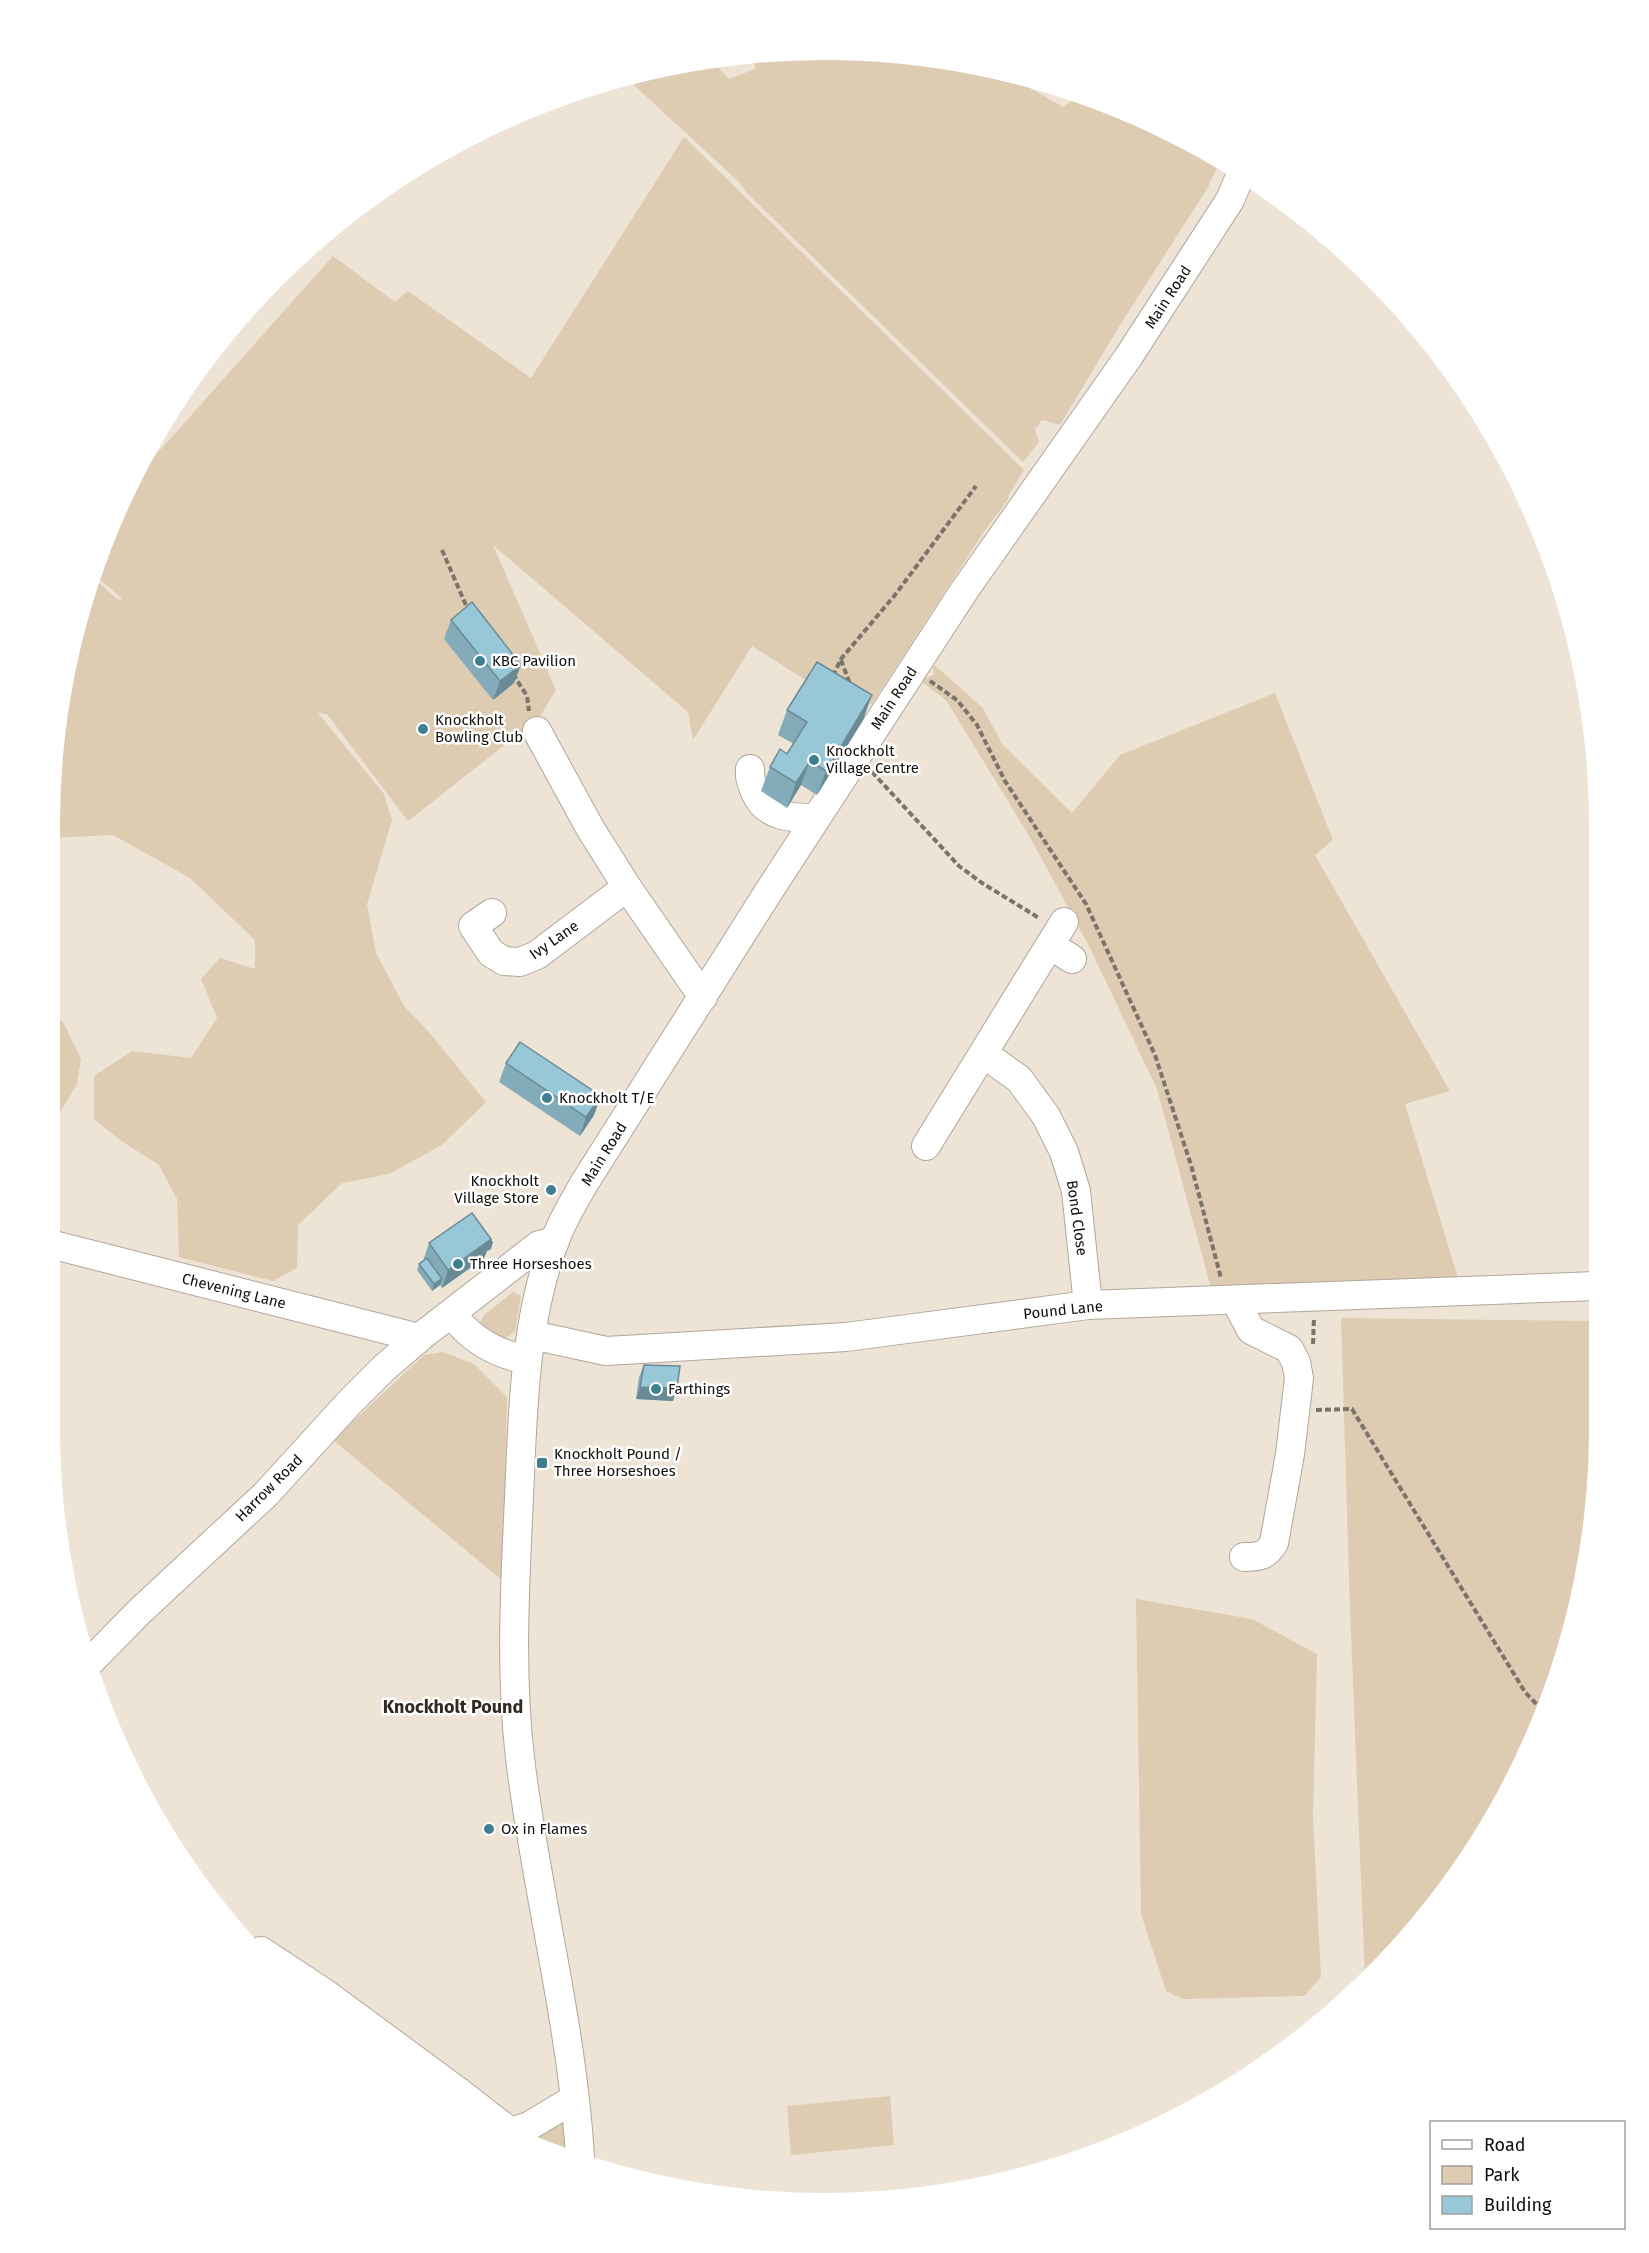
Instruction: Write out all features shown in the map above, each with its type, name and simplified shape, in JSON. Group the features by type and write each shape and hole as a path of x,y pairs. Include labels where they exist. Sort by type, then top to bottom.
{"street":[{"name":"Main Road","path":"579,2152 558,1993 527,1811 514,1689 514,1588 522,1421 530,1348 545,1273 555,1241 585,1182 816,818 964,591 1130,356 1230,200 1238,182"},
{"path":"537,731 590,828 627,887 703,997"},
{"path":"750,769 749,777 757,796 776,815 816,818"},
{"name":"Ivy Lane","path":"492,913 473,926 491,953 504,961 520,962 537,955 627,887"},
{"path":"928,1134 1061,939"},
{"name":"Bond Close","path":"984,1054 1019,1078 1046,1116 1064,1152 1076,1191 1088,1305"},
{"name":"Harrow Road","path":"95,1656 139,1612 266,1494 384,1368 538,1245 555,1241"},
{"name":"Chevening Lane","path":"60,1247 419,1338"},
{"name":"Pound Lane","path":"452,1314 466,1331 488,1347 501,1353 530,1348 606,1351 846,1337 1088,1305 1589,1286"},
{"path":"1229,1300 1251,1330 1288,1349 1296,1362 1299,1378 1290,1454 1274,1543 1268,1552 1258,1557 1244,1557"},
{"path":"277,1962 343,2006 488,2115"},
{"path":"520,2130 574,2099"}],"path":[{"path":"828,684 841,659 895,595 976,486"},
{"path":"442,550 470,614"},
{"path":"841,659 854,692"},
{"path":"913,669 957,700 976,725 1005,781 1086,904 1155,1055 1191,1165 1220,1276 1229,1300"},
{"path":"511,671 526,696 530,717 537,731"},
{"path":"854,760 882,781 958,866 1061,939"},
{"path":"1313,1353 1315,1297"},
{"path":"1311,1410 1352,1409 1526,1692 1537,1704"}],"green space":[{"path":"824,60 875,62 974,75 1032,89 1063,107 1072,102 1117,118 1163,139 1217,168 1207,189 1120,325 1060,425 1042,420 1035,429 1039,442 1023,462 748,194 738,181 633,85 719,68 729,79 755,69 755,64"},
{"path":"684,137 1024,470 1008,496 1009,498 983,533 872,704 850,702 817,681 804,679 752,646 693,740 688,712 493,545 556,690 539,718 408,821 327,714 318,713 384,794 392,820 367,904 376,953 404,1006 428,1031 486,1102 442,1145 389,1174 342,1183 298,1225 297,1268 273,1281 179,1257 177,1199 159,1165 120,1140 94,1119 94,1076 132,1051 191,1058 217,1018 201,979 220,958 255,969 255,940 190,878 113,835 60,838 62,774 67,725 86,627 100,583 118,600 123,599 101,580 118,532 155,456 333,256 395,302 408,291 531,378"},
{"path":"932,663 983,708 1002,744 1072,813 1120,755 1275,693 1333,840 1315,855 1450,1091 1405,1104 1459,1281 1212,1292 1157,1089 1089,946 1031,839 946,700 919,680 934,675"},
{"path":"60,1020 81,1059 77,1084 60,1112"},
{"path":"513,1292 521,1296 515,1331 501,1342 493,1339 480,1323 484,1315"},
{"path":"1341,1318 1589,1321 1589,1428 1582,1528 1563,1626 1548,1674 1531,1721 1487,1811 1431,1894 1365,1969"},
{"path":"443,1352 474,1364 507,1397 503,1581 333,1440 424,1355"},
{"path":"1136,1599 1252,1619 1317,1654 1313,1816 1321,1977 1304,1996 1183,1999 1166,1991 1141,1914"},
{"path":"890,2096 894,2145 791,2155 787,2106"},
{"path":"563,2112 567,2148 532,2135 528,2133"}],"building":[{"path":"472,602 521,665 500,681 451,620"},
{"name":"Knockholt Village Centre","path":"817,662 872,695 826,771 810,761 796,783 770,767 780,749 787,754 807,722 787,710"},
{"path":"520,1042 601,1096 586,1117 506,1063"},
{"path":"472,1213 491,1239 448,1270 429,1243"},
{"path":"427,1258 442,1279 434,1284 419,1264"},
{"path":"644,1365 680,1366 677,1388 640,1387"}],"place":[{"name":"KBC Pavilion","path":"480,661"},
{"name":"Knockholt Bowling Club","path":"423,729"},
{"name":"Knockholt Village Centre","path":"814,760"},
{"name":"Knockholt T/E","path":"547,1098"},
{"name":"Knockholt Village Store","path":"551,1190"},
{"name":"Three Horseshoes","path":"458,1264"},
{"name":"Farthings","path":"656,1389"},
{"name":"Knockholt Pound / Three Horseshoes","path":"542,1463"},
{"name":"Ox in Flames","path":"489,1829"}],"district":[{"name":"Knockholt Pound","path":"453,1707"}]}
